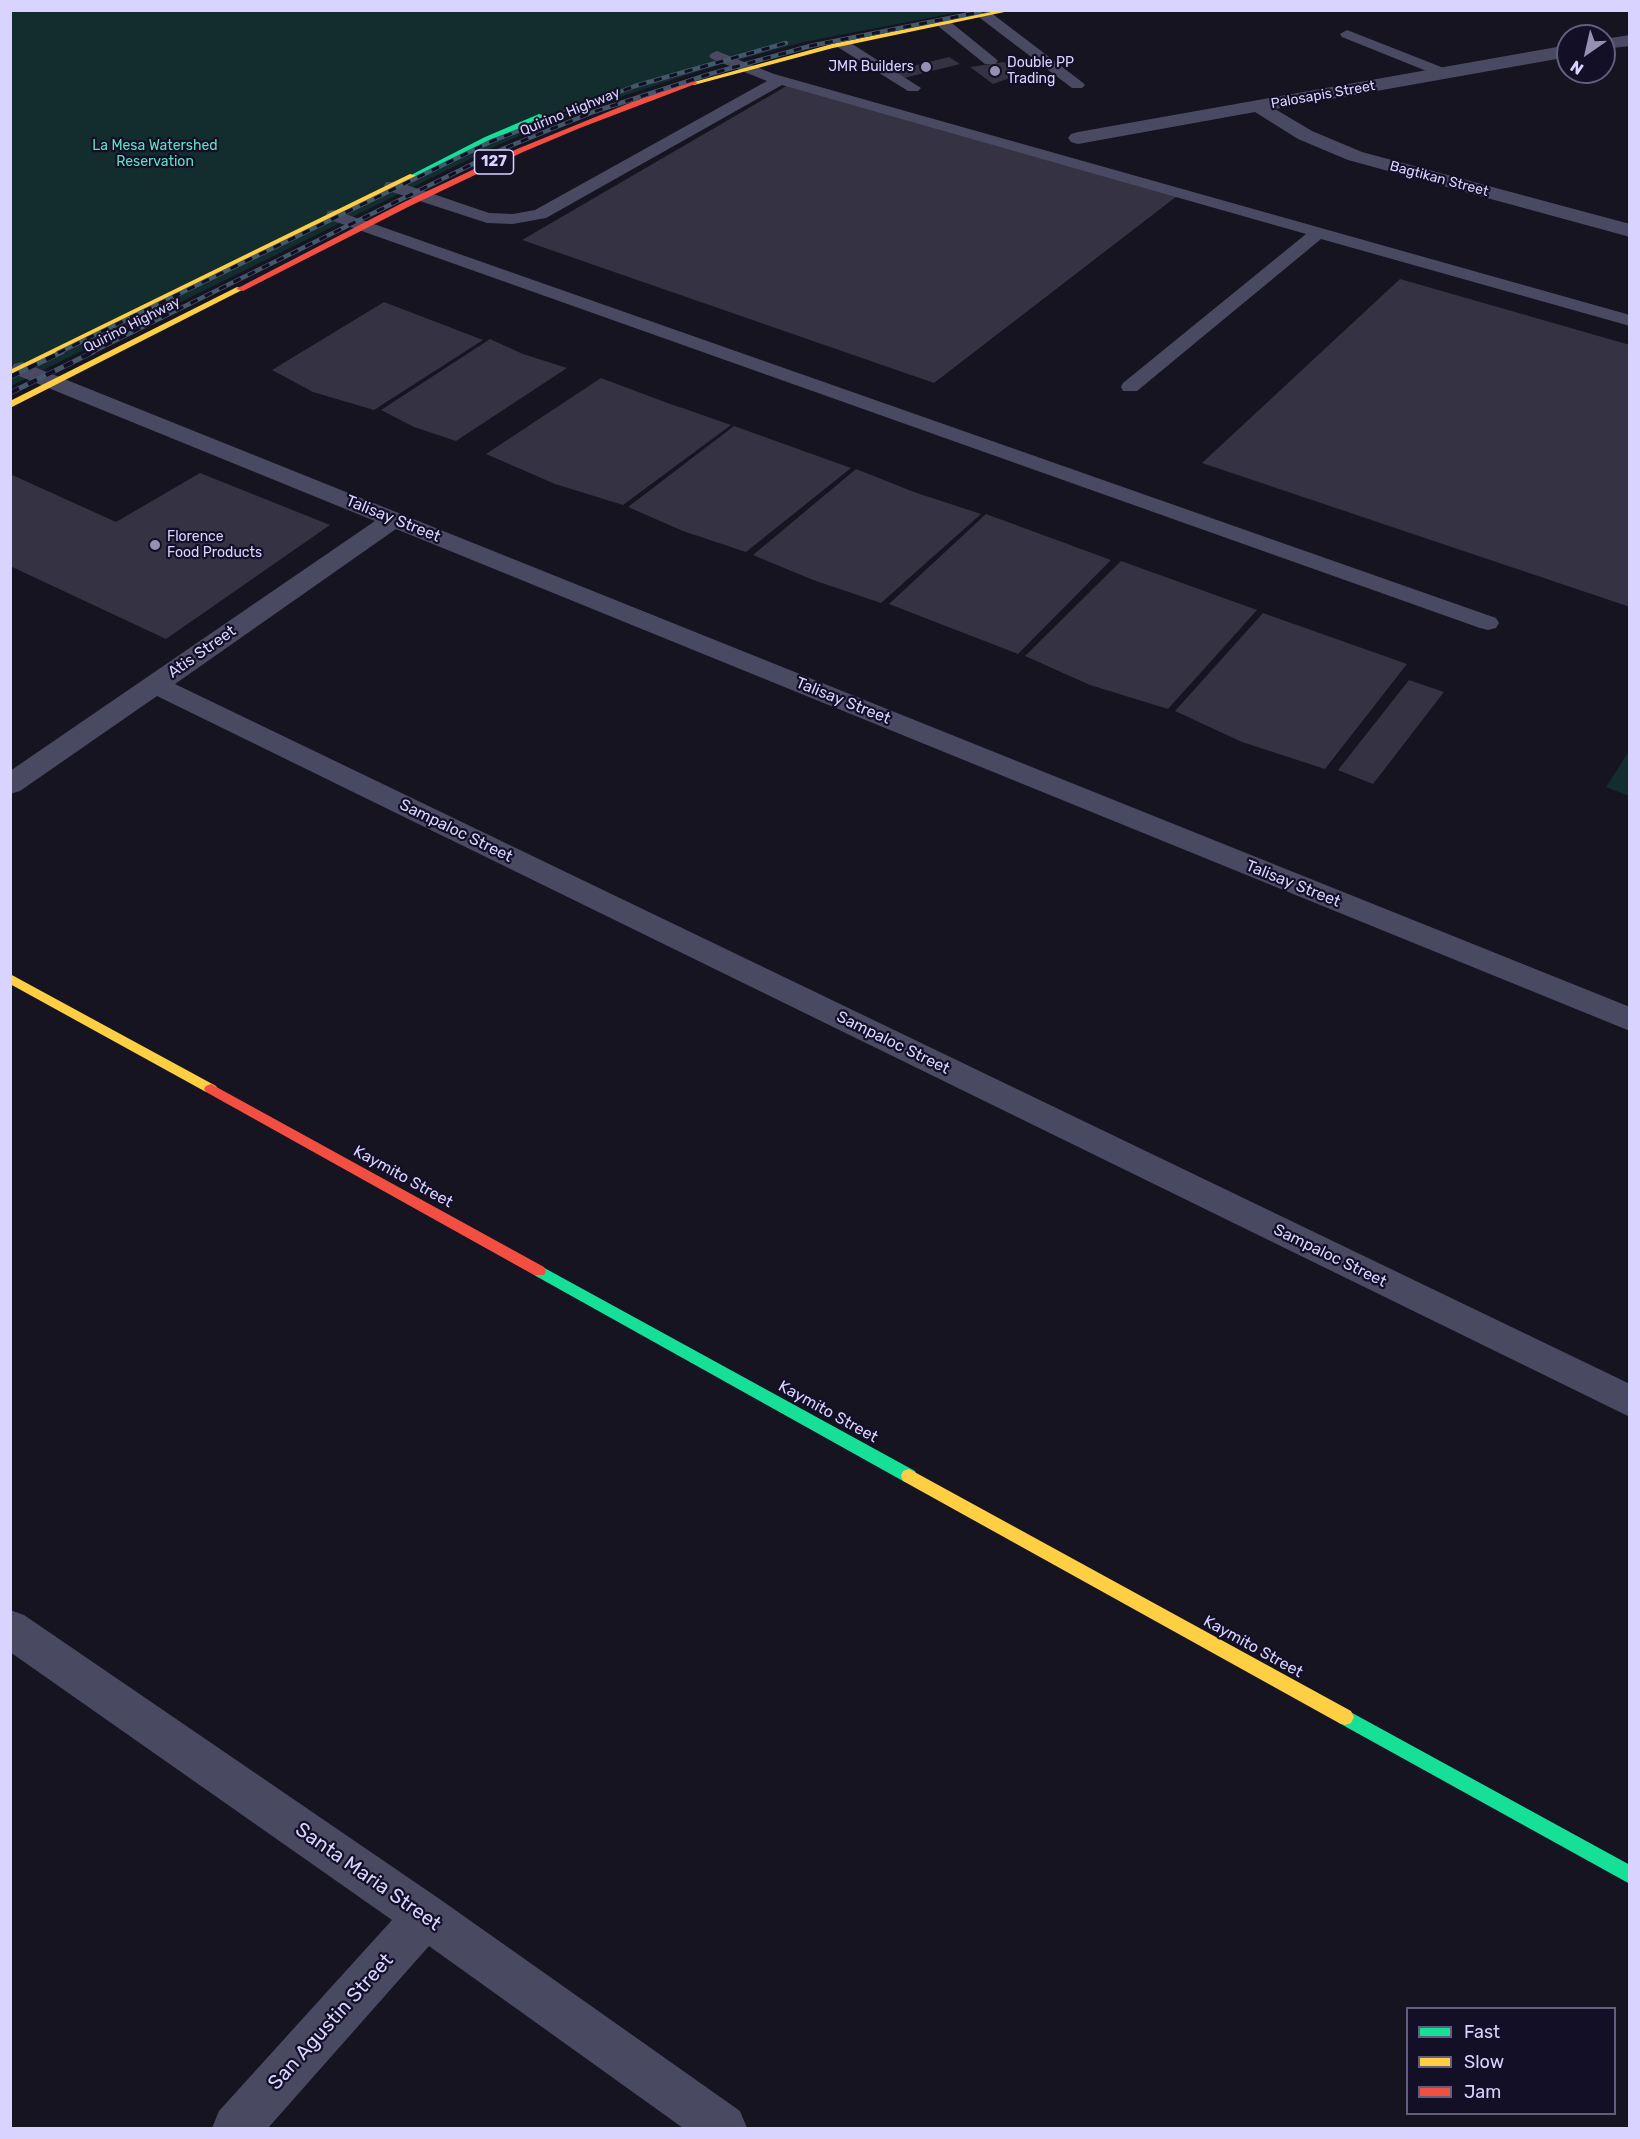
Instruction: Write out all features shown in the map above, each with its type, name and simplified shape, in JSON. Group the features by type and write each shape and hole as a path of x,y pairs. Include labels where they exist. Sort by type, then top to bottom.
{"main road":[{"name":"Quirino Highway","path":"10,405 362,226 516,152 599,116 656,95 841,43 1011,10"},
{"path":"712,58 738,51"},
{"name":"Quirino Highway","path":"16,371 488,139 554,112"},
{"name":"Kaymito Street","path":"10,978 1629,1875"}],"street":[{"name":"Palosapis Street","path":"1078,138 1556,53"},
{"name":"Bagtikan Street","path":"1259,106 1289,128 1318,143 1355,156 1629,231"},
{"name":"Talisay Street","path":"16,371 57,382 1629,1020"},
{"name":"Atis Street","path":"10,785 394,519"},
{"name":"Sampaloc Street","path":"156,685 1629,1402"},
{"name":"Santa Maria Street","path":"10,1628 425,1916 723,2128"},
{"name":"San Agustin Street","path":"236,2128 425,1916"}],"lane":[{"path":"985,15 1077,85"},
{"path":"944,23 990,61"},
{"path":"1347,34 1444,73"},
{"path":"841,43 913,88"},
{"path":"712,58 780,80 1171,189 1318,234 1629,321"},
{"path":"392,186 488,218 513,219 540,214 780,80"},
{"path":"334,215 1488,623"},
{"path":"1130,387 1318,234"}],"green space":[{"name":"La Mesa Watershed Reservation","path":"11,11 965,11 804,42 702,70 587,108 498,145 11,386"},
{"path":"1629,751 1629,796 1606,787"}],"building":[{"name":"JMR Builders","path":"949,57 960,64 904,78 892,71"},
{"name":"Double PP Trading","path":"1004,62 1018,75 993,84 970,67"},
{"path":"790,84 1181,193 934,383 522,240"},
{"path":"1400,279 1630,345 1630,607 1202,463"},
{"path":"384,302 483,340 374,410 313,392 272,370"},
{"path":"490,339 523,354 567,368 456,441 414,427 381,410"},
{"path":"601,378 731,425 623,505 555,484 486,454"},
{"path":"734,426 851,468 746,552 683,531 628,507"},
{"path":"856,469 914,492 981,514 881,603 813,580 753,555"},
{"name":"Florence Food Products","path":"200,473 330,525 166,639 10,566 10,474 116,522"},
{"path":"986,514 1111,560 1018,654 889,604"},
{"path":"1121,561 1257,610 1168,709 1090,685 1025,656"},
{"path":"1263,613 1407,664 1325,769 1242,742 1175,711"},
{"path":"1409,680 1444,692 1373,784 1338,770"}],"railway":[{"path":"90,353 505,148 593,112 710,74 810,46 990,10"},
{"path":"58,353 492,141 635,86 786,43"},
{"path":"10,377 62,352"},
{"path":"10,393 93,352"}],"traffic: fast":[{"path":"413,176 488,139 542,116"},
{"path":"539,1271 909,1476"},
{"path":"1345,1717 1630,1875"}],"traffic: slow":[{"path":"694,83 832,46 1011,10"},
{"path":"10,374 413,176"},
{"path":"10,405 240,289"},
{"path":"10,978 211,1089"},
{"path":"909,1476 1345,1717"}],"traffic: jam":[{"path":"240,289 407,204 520,151 635,103 694,83"},
{"path":"211,1089 539,1271"}],"place":[{"name":"JMR Builders","path":"926,67"},
{"name":"Double PP Trading","path":"995,71"},
{"name":"Florence Food Products","path":"155,545"}]}
